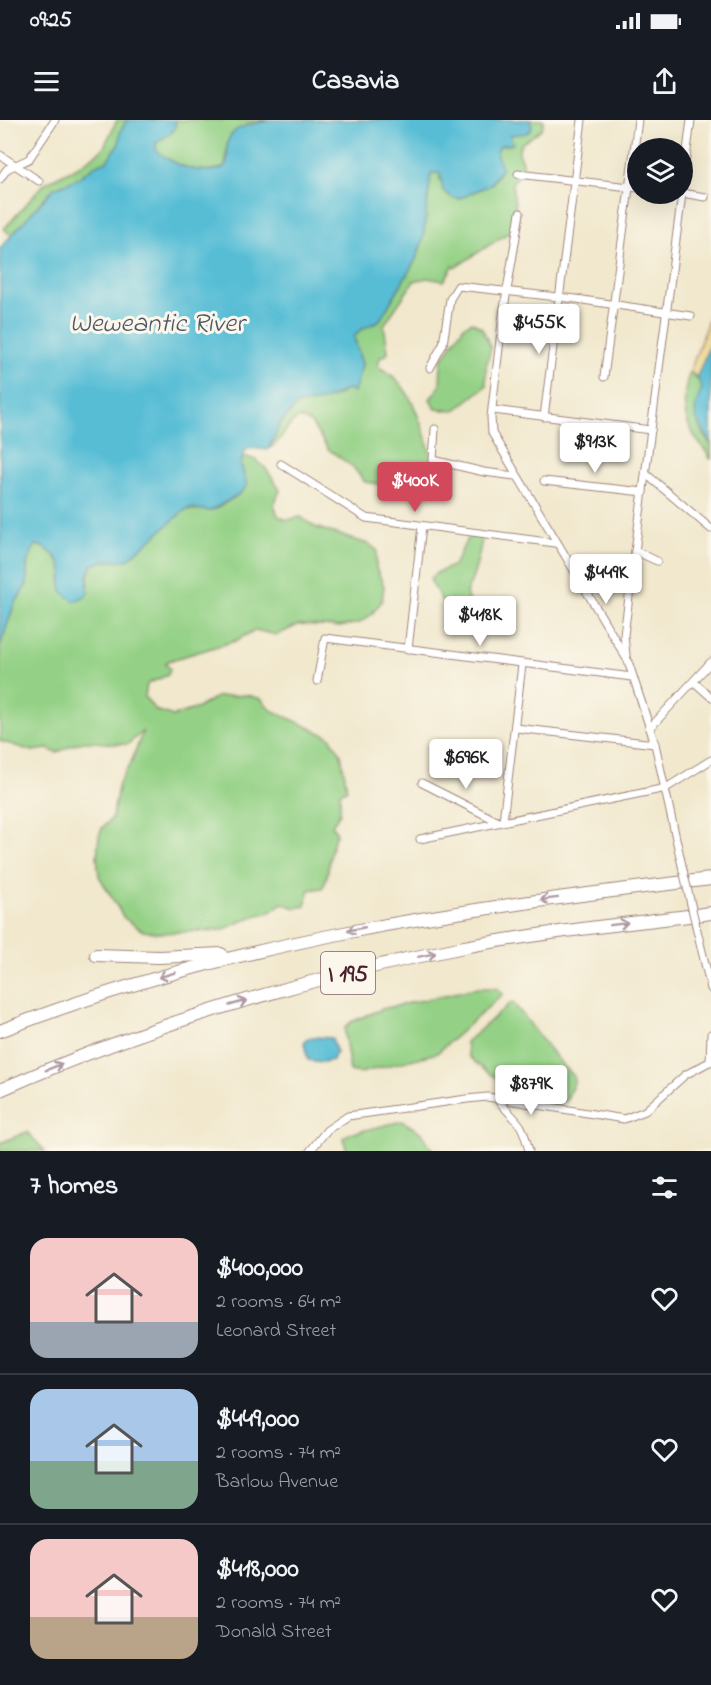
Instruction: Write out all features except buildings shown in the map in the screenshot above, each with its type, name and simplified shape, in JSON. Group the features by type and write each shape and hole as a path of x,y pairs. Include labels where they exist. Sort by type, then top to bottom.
{"highway":[{"name":"I 195","path":"0,1031 98,996 246,953 416,918 711,879"},
{"name":"I 195","path":"0,1090 162,1027 287,988 373,966 461,948 711,913"},
{"path":"96,955 159,957 246,953"}],"street":[{"path":"0,179 7,169 29,159 55,120"},
{"path":"544,417 582,120"},
{"path":"635,138 638,120"},
{"path":"689,138 691,120"},
{"path":"0,154 39,181"},
{"path":"519,174 627,187"},
{"path":"693,194 705,197"},
{"path":"604,377 627,195"},
{"path":"680,204 624,635 632,677 655,744 666,788 711,989"},
{"path":"520,213 507,292 492,434 555,543 628,661"},
{"path":"430,368 443,344 450,299 458,286 559,297 691,316"},
{"path":"493,410 651,430"},
{"path":"435,429 433,460 484,472 515,476"},
{"path":"281,464 363,517 555,543"},
{"path":"646,474 711,529"},
{"path":"544,481 643,492"},
{"path":"408,649 422,526"},
{"path":"635,551 657,561"},
{"path":"317,681 325,638 522,665 632,677"},
{"path":"650,728 711,662"},
{"path":"501,821 516,728 522,665"},
{"path":"694,682 711,697"},
{"path":"516,728 655,744"},
{"path":"420,839 666,788 711,760"},
{"path":"422,783 501,821"},
{"path":"310,1151 327,1130 348,1116 467,1099 497,1099 624,1119 645,1111 685,1075 710,1062 711,1034"},
{"path":"497,1099 522,1125 529,1151"}],"green space":[{"path":"117,120 127,120 120,132 119,144 107,161 44,198 12,236 4,229 45,183 79,166 103,149"},
{"path":"176,120 271,120 247,124 227,147 225,167 216,170 198,170 171,161 156,150 156,143 174,130"},
{"path":"530,120 544,120 542,128 519,147 524,169 512,183 517,218 511,231 456,267 453,266 444,281 427,278 414,281 384,325 388,352 380,357 378,367 399,382 413,404 431,454 430,461 440,466 445,472 440,486 417,494 402,495 379,484 365,482 353,467 328,449 311,423 300,418 292,423 270,448 280,424 298,404 335,397 348,389 352,391 362,365 354,337 360,330 380,320 416,259 423,240 431,173 440,173 440,181 458,199 492,184 502,168 497,150 501,145 510,145 511,133 530,131"},
{"path":"472,322 482,328 491,348 486,366 486,386 454,411 436,409 430,399 440,386 441,361 464,326"},
{"path":"690,372 702,384 698,426 711,445 711,460 691,430 686,414 685,397"},
{"path":"243,456 261,464 280,490 274,505 278,516 287,520 301,517 315,527 368,544 377,550 376,568 384,586 382,601 371,615 359,623 339,627 298,625 277,635 255,630 235,641 168,661 165,664 170,668 168,675 147,684 145,697 155,710 173,716 198,708 216,697 247,695 261,699 271,710 330,737 341,754 347,789 340,793 340,813 332,825 337,833 325,883 322,888 309,890 305,906 295,908 282,903 270,912 254,916 222,930 158,933 143,931 124,918 99,876 97,857 99,836 102,828 112,818 119,783 131,763 143,731 128,744 77,743 57,753 47,749 32,751 0,741 0,646 14,605 27,584 27,563 35,545 48,550 59,562 62,571 62,590 89,585 88,576 92,565 104,561 127,560 185,510 216,509 241,493 247,485 241,465"},
{"path":"476,535 482,540 478,561 466,593 471,608 468,612 452,618 430,580 434,574 454,564 468,539"},
{"path":"477,988 497,988 503,994 437,1053 360,1073 350,1071 345,1028 351,1022 382,1009"},
{"path":"512,1002 557,1059 574,1076 574,1082 566,1101 539,1096 513,1087 489,1073 468,1056 466,1042"},
{"path":"402,1121 422,1133 433,1151 347,1151 343,1138 349,1134"},
{"path":"27,1132 45,1151 0,1151 0,1143"}],"sand":[{"path":"711,312 711,342 697,377 690,372"}],"water":[{"name":"Weweantic River","path":"127,120 176,120 174,130 156,143 156,150 180,165 207,171 225,167 228,140 236,130 271,120 530,120 532,128 527,133 510,135 513,144 501,145 497,156 502,168 489,186 463,197 453,198 443,191 440,173 431,173 423,240 416,259 380,320 360,330 354,337 362,365 354,392 348,389 321,401 298,404 280,424 268,450 250,448 244,451 241,465 247,485 241,493 210,511 190,508 185,510 127,560 104,561 92,565 88,576 86,596 75,601 64,593 61,587 61,565 47,550 35,545 27,563 27,584 14,605 0,646 0,248 54,188 75,180 96,165 107,161 119,144 120,132"},
{"path":"711,342 711,445 695,414 702,388 697,377"},
{"path":"308,1038 332,1038 336,1051 333,1060 322,1062 308,1060 304,1043"}]}
